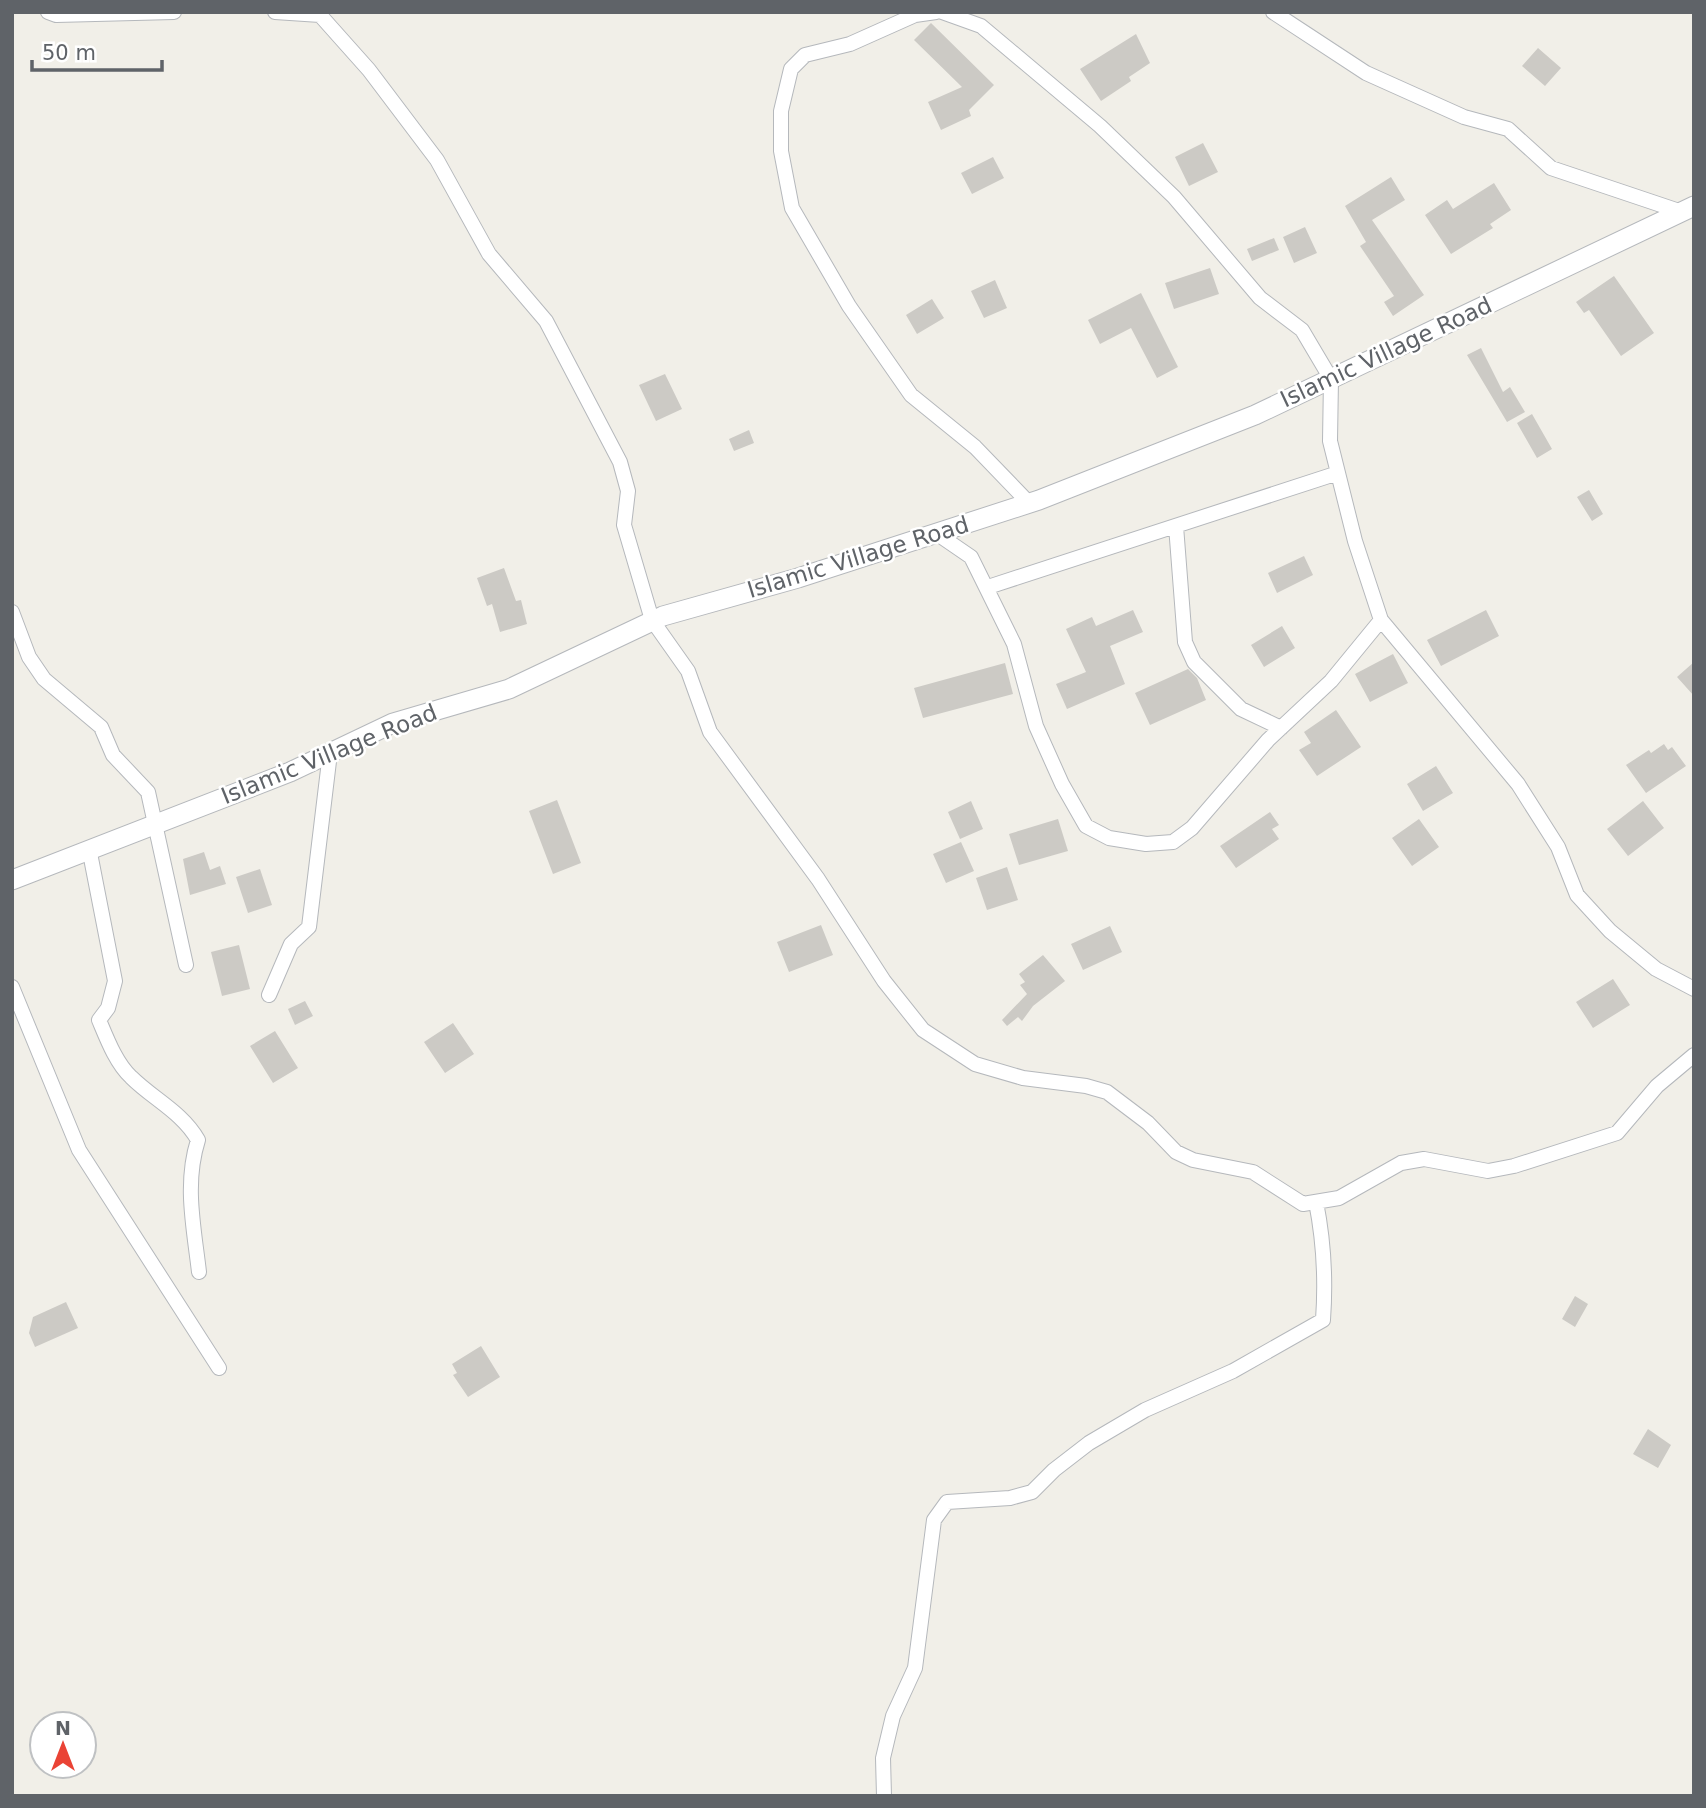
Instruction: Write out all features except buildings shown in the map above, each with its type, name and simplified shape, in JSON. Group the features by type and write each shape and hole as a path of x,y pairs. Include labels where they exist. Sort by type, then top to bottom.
{"street":[{"path":"48,12 56,15 174,12"},
{"path":"275,12 320,15 369,70 437,160 489,254 546,321 620,462 628,491 624,525 652,620 688,671 710,732 810,868 884,981 923,1030 975,1064 1023,1078 1086,1086 1107,1092 1148,1123 1176,1152 1194,1160 1252,1172 1303,1204 1339,1198 1401,1163 1424,1159 1488,1171 1514,1166 1617,1133 1657,1086 1694,1055"},
{"path":"936,12 915,15 850,44 805,55 791,69 780,111 781,151 792,208 849,306 911,395 975,447 1029,503"},
{"path":"942,12 981,26 1100,126 1174,197 1260,298 1302,330 1331,379 1330,441 1355,541 1381,620 1518,784 1558,846 1577,895 1610,931 1656,969 1694,989"},
{"path":"1273,12 1366,73 1464,117 1508,129 1551,169 1688,209"},
{"name":"Islamic Village Road","path":"12,880 290,772 393,723 509,689 652,620 1029,503 1255,415 1688,209"},
{"path":"988,587 1338,473"},
{"path":"1176,526 1185,642 1194,662 1241,709 1281,728"},
{"path":"936,533 971,557 1014,644 1037,726 1062,784 1086,825 1109,838 1146,844 1172,842 1192,828 1281,728 1331,681 1381,620"},
{"path":"12,612 29,657 44,678 101,727 113,755 148,792 186,965"},
{"path":"269,995 291,944 309,927 330,753"},
{"path":"89,848 116,981 108,1008 99,1020 109,1045 129,1076 189,1124 198,1140 191,1162 190,1187 199,1272"},
{"path":"12,987 79,1150 219,1368"},
{"path":"884,1796 883,1758 893,1716 915,1668 934,1520 947,1502 1010,1498 1032,1492 1054,1470 1089,1443 1145,1410 1233,1371 1323,1320 1326,1280 1324,1240 1316,1202"}]}
